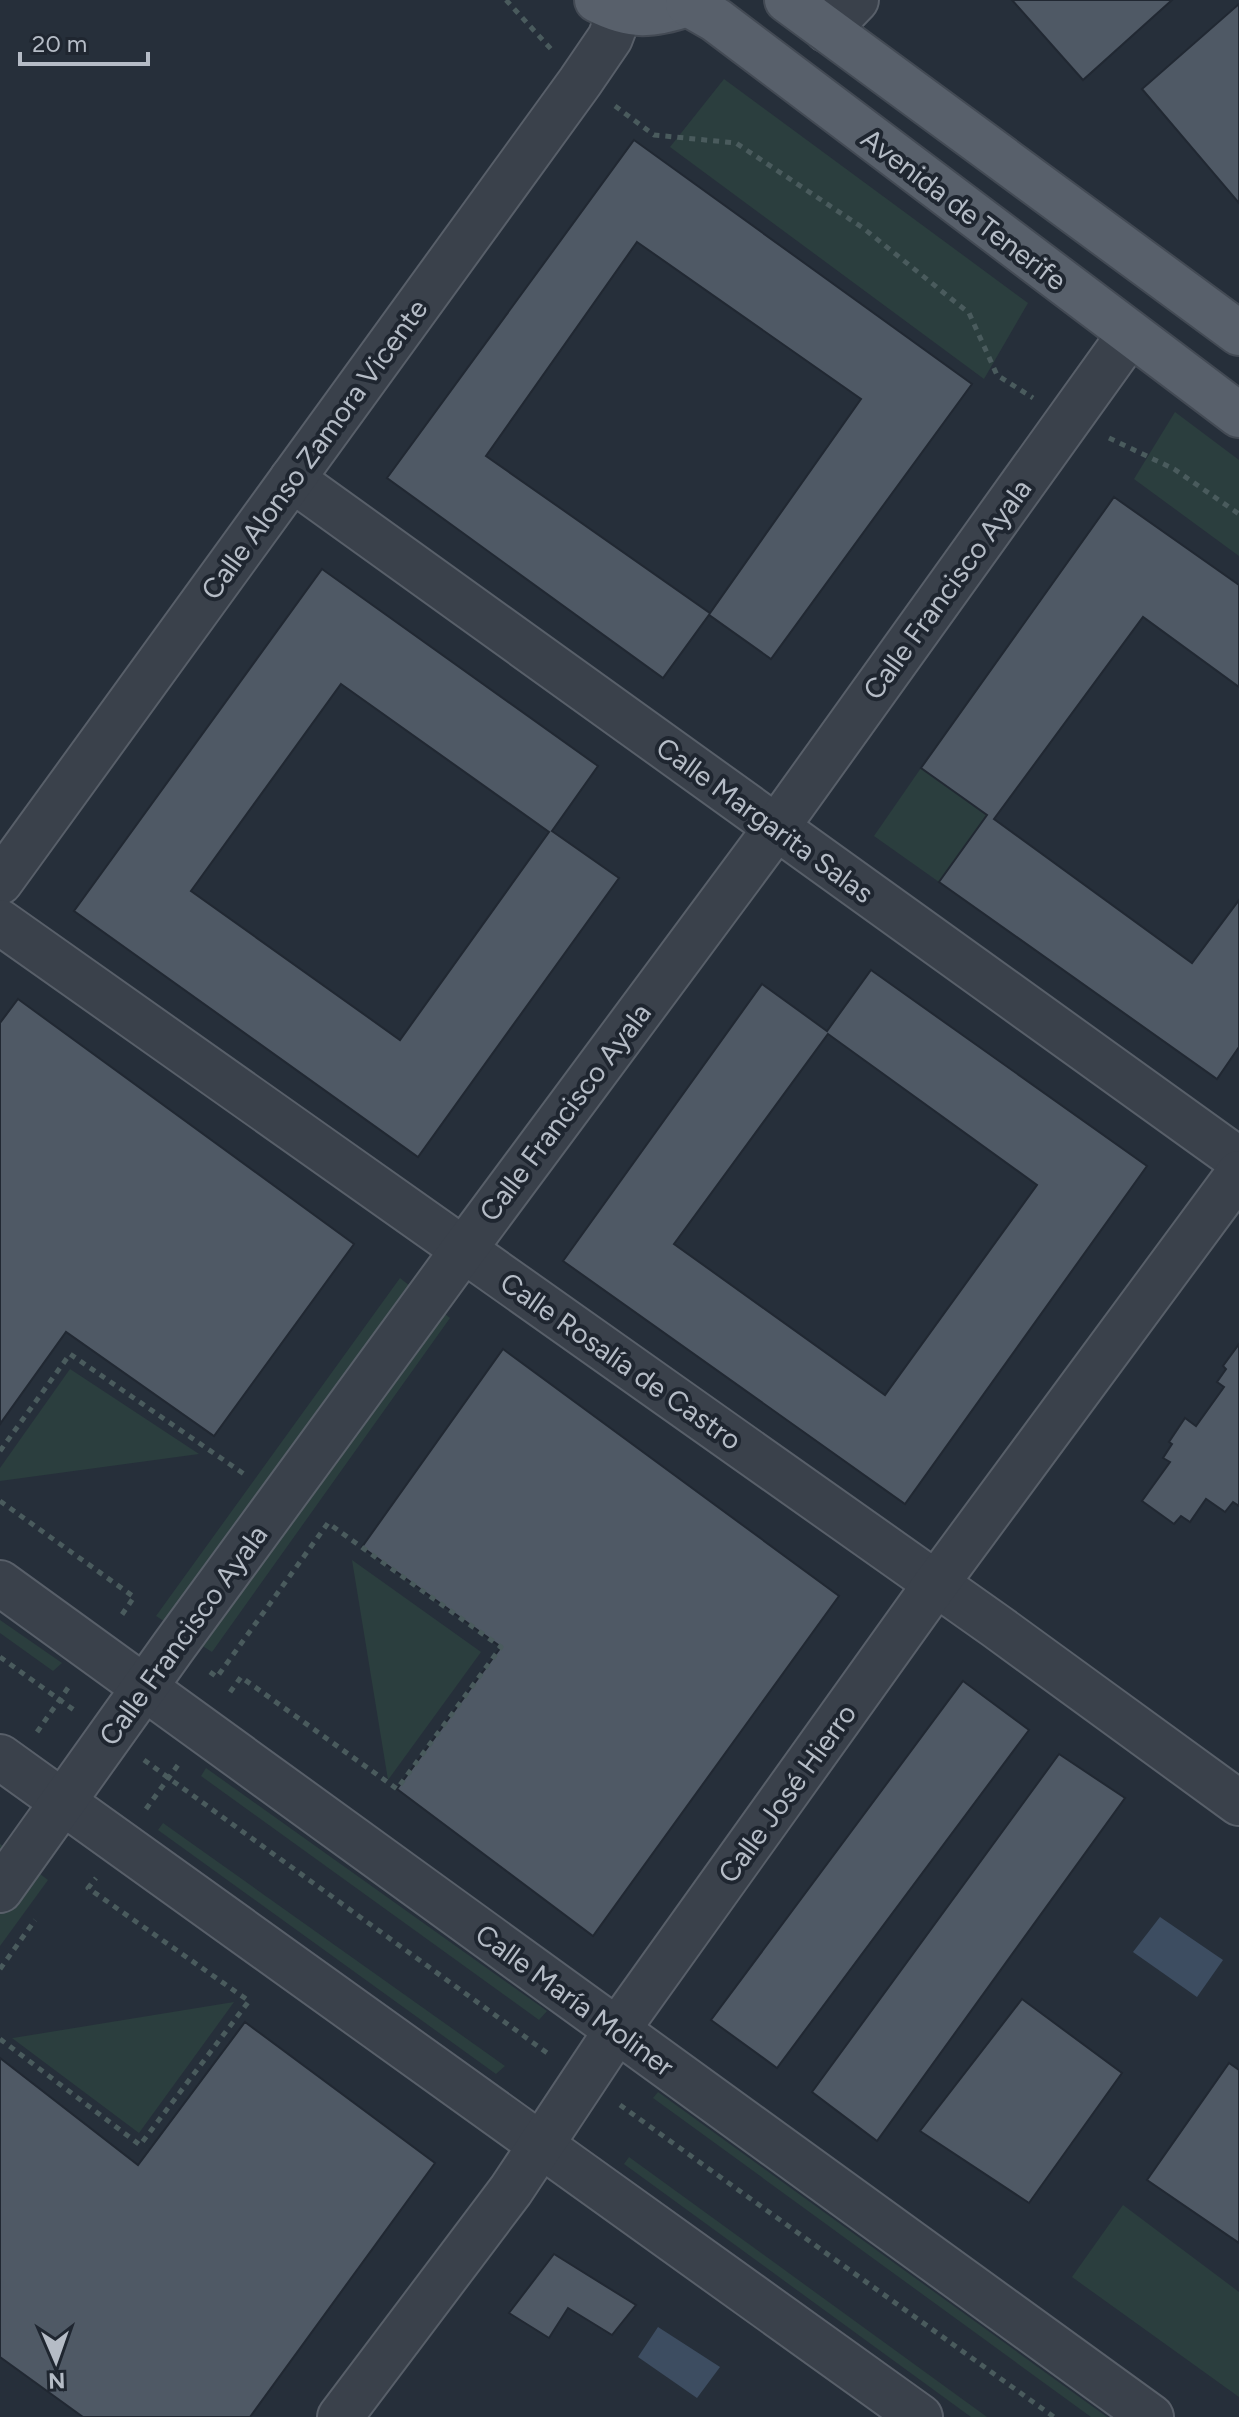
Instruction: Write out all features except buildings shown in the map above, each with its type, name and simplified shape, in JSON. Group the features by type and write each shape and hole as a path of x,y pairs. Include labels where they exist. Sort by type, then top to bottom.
{"main road":[{"path":"787,0 842,15 1239,333"},
{"path":"609,6 657,14 690,2"},
{"name":"Avenida de Tenerife","path":"690,2 1239,415"}],"street":[{"name":"Calle Alonso Zamora Vicente","path":"0,882 580,82 610,38 609,6"},
{"name":"Calle Francisco Ayala","path":"0,1890 464,1249 776,828 1130,334"},
{"name":"Calle Margarita Salas","path":"292,479 1239,1160"},
{"name":"Calle Rosalía de Castro","path":"0,922 1239,1803"},
{"name":"Calle José Hierro","path":"340,2417 541,2147 617,2030 935,1585 1239,1173"},
{"name":"Calle María Moliner","path":"0,1583 1151,2417"},
{"path":"0,1757 920,2417"}],"path":[{"path":"506,0 580,82 654,135 736,143 863,228 969,313 997,375 1070,418 1174,469 1239,514"},
{"path":"0,1657 1054,2417"},
{"path":"0,2039 140,2145 249,2001 88,1888 121,1843"}],"shaded area":[{"path":"724,79 1028,303 984,379 670,147"},
{"path":"1175,412 1239,460 1239,556 1134,479"},
{"path":"921,768 987,815 939,882 874,836"},
{"path":"400,1278 450,1318 212,1652 156,1616"},
{"path":"70,1369 199,1454 0,1481 0,1468"},
{"path":"352,1560 481,1652 388,1780"},
{"path":"0,1620 62,1663 53,1671 0,1633"},
{"path":"206,1768 547,2011 539,2020 201,1776"},
{"path":"163,1823 505,2066 496,2074 158,1830"},
{"path":"0,1844 48,1880 0,1946"},
{"path":"234,2002 139,2133 12,2038 13,2038"},
{"path":"658,2092 1107,2417 1091,2417 653,2098"},
{"path":"629,2157 987,2417 971,2417 624,2164"},
{"path":"1123,2205 1239,2292 1239,2397 1072,2277"}],"water":[{"path":"1160,1917 1223,1960 1197,1997 1133,1952"},
{"path":"658,2327 720,2367 697,2398 638,2357"}]}
